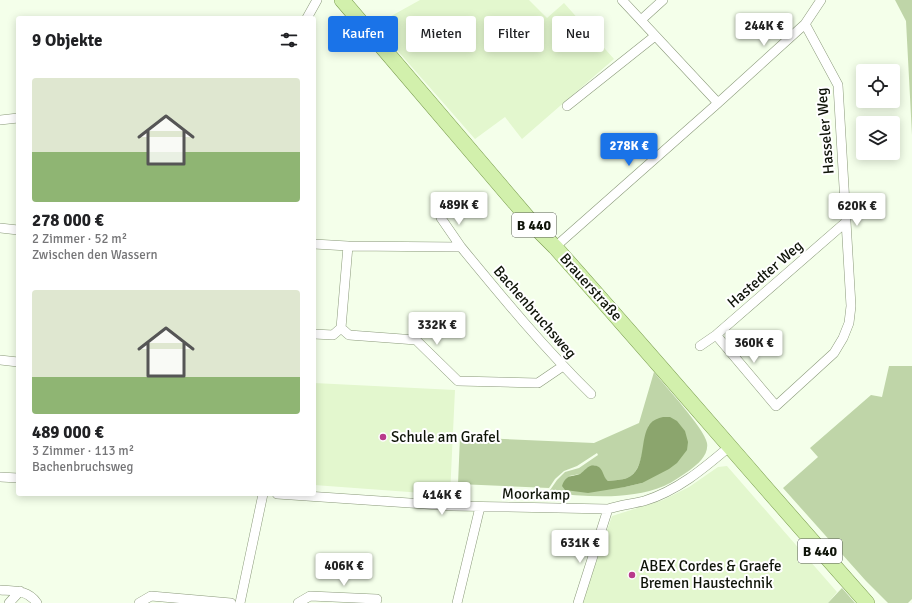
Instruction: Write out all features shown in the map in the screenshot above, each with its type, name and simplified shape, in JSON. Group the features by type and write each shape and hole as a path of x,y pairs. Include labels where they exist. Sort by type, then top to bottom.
{"main road":[{"name":"Brauerstraße","path":"342,0 540,232 655,359 729,447"},
{"name":"B 440","path":"729,447 867,603"}],"street":[{"path":"308,16 317,0"},
{"path":"622,0 718,103"},
{"path":"641,20 663,0"},
{"path":"555,247 805,24 822,0"},
{"name":"Hasseler Weg","path":"716,335 776,406 834,353 843,338 849,323 851,306 838,85 805,24"},
{"path":"567,106 655,36"},
{"path":"0,120 16,118"},
{"name":"Bachenbruchsweg","path":"441,218 461,246 503,298 562,366 591,394"},
{"name":"Hastedter Weg","path":"700,346 716,335 846,222"},
{"path":"0,228 16,230"},
{"path":"316,244 348,246 461,246"},
{"path":"316,334 333,334 341,328 348,246"},
{"path":"341,328 349,335 416,340 458,381 538,383 562,366"},
{"path":"0,360 16,362"},
{"name":"Moorkamp","path":"308,496 480,507 608,509 644,501 674,488 702,470 729,447"},
{"path":"0,477 16,478"},
{"path":"240,603 263,496"},
{"path":"457,603 480,507"},
{"path":"578,603 608,509"},
{"path":"0,590 20,591 27,594 37,603"},
{"path":"9,603 20,591"},
{"path":"139,603 151,596 231,603"},
{"path":"298,603 310,596 376,599 376,603"}],"shaded area":[{"path":"420,0 529,0 547,18 564,3 576,16 552,16 552,52 604,52 604,48 614,59 522,139 505,117 475,139 398,51 398,16 391,16"},
{"path":"895,0 912,0 912,135 906,21"},
{"path":"889,366 912,366 912,599 908,603 888,603 866,581 783,488 818,457 810,448 871,395 882,397"},
{"path":"654,372 684,407 704,436 707,443 705,455 693,468 664,486 650,491 621,496 548,493 565,472 579,468 598,455 597,453 577,466 564,471 555,479 549,488 458,484 460,437 594,443 639,423","holes":["649,425 642,483 612,488 569,476 580,474 594,465 601,470 604,477 608,481 625,479 633,475 640,463"]},
{"name":"Schule am Grafel","path":"316,383 455,390 450,495 316,485"},
{"path":"663,417 670,417 677,421 685,431 688,442 687,450 677,463 669,469 642,483 588,493 565,490 562,486 564,481 570,476 580,474 587,468 594,465 599,467 608,481 625,479 633,474 640,461 645,437 650,424 653,421"},
{"path":"727,466 837,592 828,603 582,603 612,516 663,500 689,487 718,467"},
{"path":"842,588 855,603 828,603"}],"place":[{"name":"Schule am Grafel","path":"383,437"},
{"name":"ABEX Cordes & Graefe Bremen Haustechnik","path":"632,575"}]}
